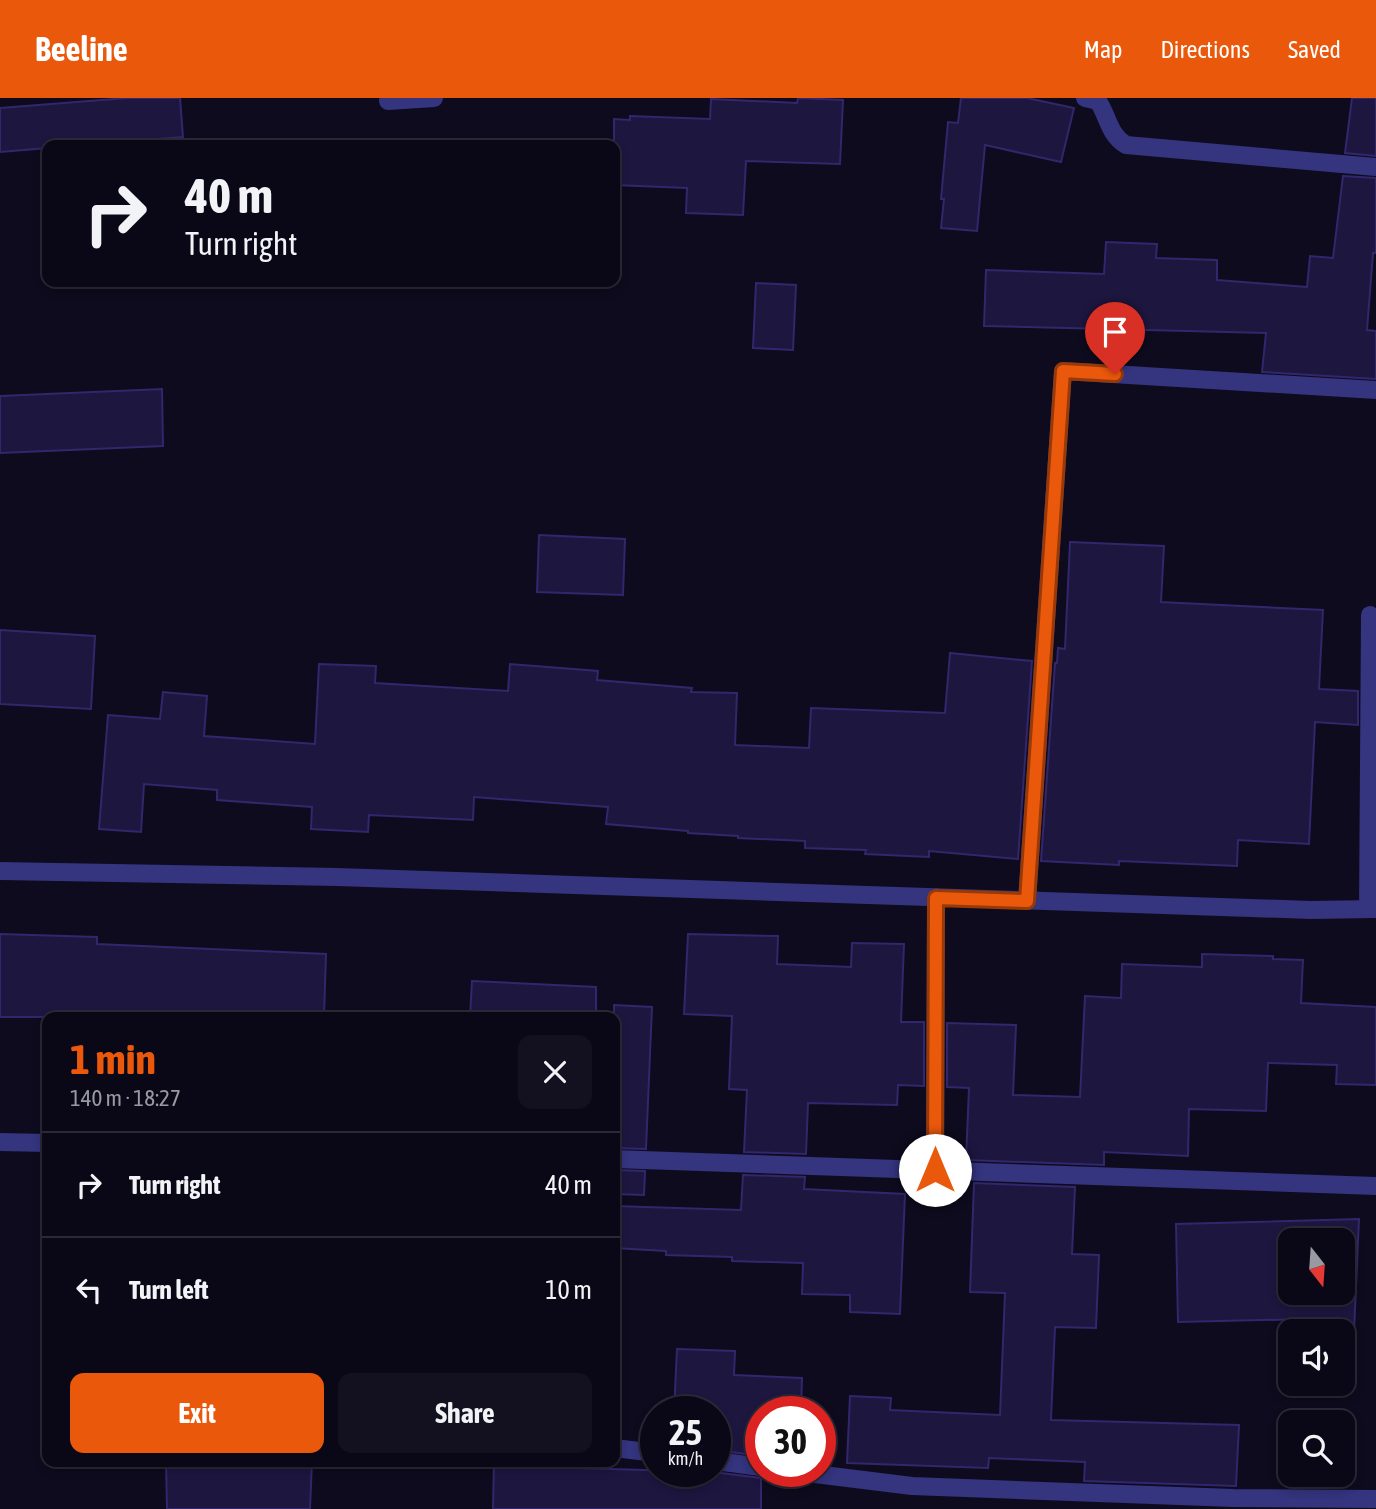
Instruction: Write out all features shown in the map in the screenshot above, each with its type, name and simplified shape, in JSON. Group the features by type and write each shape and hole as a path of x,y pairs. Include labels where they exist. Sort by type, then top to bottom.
{"street":[{"path":"388,101 434,98"},
{"path":"1085,98 1098,101 1104,109 1111,131 1126,145 1376,167"},
{"path":"1027,901 1063,371 1376,390"},
{"path":"0,871 351,878 1311,910 1372,909 1370,615"},
{"path":"935,1170 936,898"},
{"path":"0,1142 42,1143"},
{"path":"620,1159 1376,1186"},
{"path":"620,1449 640,1451"},
{"path":"836,1477 912,1486 1233,1498 1376,1499"}],"building":[{"path":"127,98 180,98 183,137 146,140 42,140 42,148 0,152 0,108"},
{"path":"798,98 843,100 840,164 746,161 743,215 686,213 687,188 620,185 620,140 614,140 614,119 630,120 630,116 710,119 711,99 797,103"},
{"path":"961,98 1027,98 1074,108 1061,162 985,145 977,231 941,228 948,122 958,123"},
{"path":"1352,98 1376,98 1376,156 1345,153"},
{"path":"1343,176 1376,178 1376,253 1373,253 1367,330 1376,331 1376,379 1262,372 1266,333 984,326 986,270 1104,274 1106,242 1157,244 1156,258 1217,260 1217,280 1307,287 1310,256 1333,258"},
{"path":"756,283 796,285 793,350 753,348"},
{"path":"162,389 163,446 0,453 0,396"},
{"path":"539,535 625,539 623,595 537,592"},
{"path":"1070,542 1164,546 1161,602 1323,610 1319,689 1358,691 1358,725 1315,722 1309,844 1238,840 1237,866 1041,861 1055,663 1058,648 1065,649"},
{"path":"0,630 95,636 91,709 0,704"},
{"path":"950,653 1032,661 1018,859 929,851 929,857 865,854 866,850 805,848 805,841 738,838 606,824 608,807 474,797 473,820 369,815 368,832 311,829 312,807 217,800 217,790 144,784 141,832 99,829 108,715 160,719 163,692 207,696 204,736 315,744 319,664 376,666 375,683 508,691 510,664 598,671 597,680 692,688 691,692 737,693 735,745 809,748 811,708 945,713"},
{"path":"0,934 97,937 97,944 326,954 324,1012 42,1012 42,1017 0,1017"},
{"path":"688,934 778,936 777,964 851,967 852,943 904,944 901,1022 924,1022 924,1086 898,1085 897,1105 808,1103 806,1154 744,1152 747,1090 729,1089 732,1016 684,1014"},
{"path":"1202,954 1273,956 1273,959 1303,960 1301,1003 1376,1007 1376,1085 1336,1084 1337,1065 1268,1063 1266,1111 1189,1109 1188,1156 1104,1152 1104,1165 966,1160 969,1088 947,1087 947,1023 1016,1025 1013,1095 1080,1097 1085,996 1121,998 1122,964 1202,967"},
{"path":"472,981 596,987 596,1012 470,1012"},
{"path":"614,1005 652,1007 646,1149 620,1148 620,1012 614,1012"},
{"path":"620,1170 645,1171 644,1195 620,1194"},
{"path":"743,1175 805,1177 804,1189 905,1194 900,1314 850,1312 850,1295 802,1294 803,1263 732,1261 732,1257 666,1255 666,1251 620,1248 620,1206 741,1210"},
{"path":"974,1183 1075,1187 1072,1254 1099,1255 1096,1328 1055,1327 1051,1420 1239,1425 1236,1486 1084,1481 1085,1462 989,1458 988,1468 847,1463 850,1396 891,1398 890,1410 1000,1415 1005,1293 970,1292"},
{"path":"1359,1219 1355,1319 1178,1322 1176,1224"},
{"path":"677,1349 735,1351 734,1375 802,1378 801,1396 745,1396 745,1454 731,1452 731,1396 675,1396"},
{"path":"166,1467 312,1467 310,1509 167,1509"},
{"path":"494,1467 640,1470 640,1487 731,1487 731,1474 745,1476 745,1487 761,1487 761,1509 493,1509"}],"route":[{"path":"935,1170 936,898 1027,901 1063,371 1115,374"}]}
